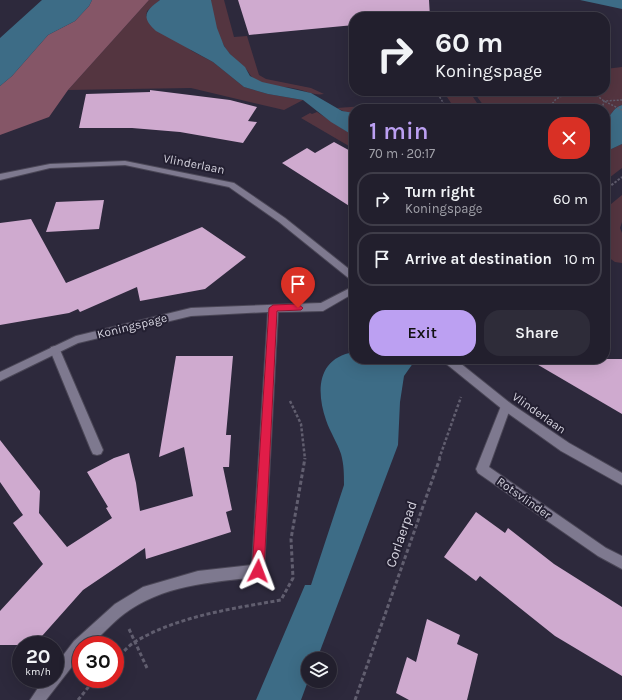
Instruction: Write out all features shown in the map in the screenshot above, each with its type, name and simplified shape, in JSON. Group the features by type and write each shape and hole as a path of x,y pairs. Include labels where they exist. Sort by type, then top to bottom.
{"street":[{"name":"Vlinderlaan","path":"0,177 50,166 125,163 231,184 282,220 349,274"},
{"name":"Koningspage","path":"0,377 76,340 191,312 323,307 349,292"},
{"path":"64,665 79,646 120,609 148,592 198,577 258,571 273,308"},
{"path":"55,350 97,450"},
{"name":"Vlinderlaan","path":"454,364 506,406 565,447 622,479"},
{"name":"Rotsvlinder","path":"506,406 482,469 602,552 622,562"},
{"path":"37,700 46,688"}],"path":[{"path":"553,104 561,96"},
{"path":"598,96 622,110"},
{"path":"604,101 622,100"},
{"path":"610,186 622,177"},
{"name":"Corlaerpad","path":"355,700 468,375"},
{"path":"124,652 135,642 164,629 209,613 281,600 293,578 292,539 305,457 301,424 288,396"},
{"path":"135,642 147,668"},
{"path":"78,700 88,688"}],"shaded area":[{"path":"92,0 149,0 68,90 49,117 0,135 0,86 12,76 48,35 75,21 89,6"},
{"path":"149,0 160,0 147,11 146,16 192,51 213,62 244,87 268,94 303,100 284,110 191,88 68,90"},
{"path":"211,0 224,0 234,37 247,36 259,75 266,79 311,88 324,94 314,94 297,89 271,85 252,78 246,69 230,54 222,42 214,21"},
{"path":"622,67 622,105 616,108 610,115 610,104 482,104 477,96 610,96 610,68"},
{"path":"446,96 472,96 478,104 452,104"},
{"path":"349,107 349,112 345,112 337,108"},
{"path":"317,112 349,133 349,146 301,118 310,113 312,114"},
{"path":"622,144 622,168 610,177 610,150"},
{"path":"622,195 622,222 620,228 622,233 622,263 615,262 610,258 610,205"}],"water":[{"path":"42,0 92,0 89,6 75,21 48,35 12,76 0,86 0,38"},
{"path":"160,0 211,0 217,28 224,46 230,54 245,67 250,76 262,82 311,93 342,111 349,112 349,133 331,122 303,100 268,94 244,87 213,62 156,31 148,22 147,18 148,11"},
{"path":"580,0 622,0 622,9"},
{"path":"622,105 622,144 610,150 610,115 616,108"},
{"path":"349,353 349,364 412,364 404,376 400,402 398,445 320,652 301,652 301,688 305,688 301,700 256,700 305,585 311,585 344,485 342,458 329,429 321,398 322,377 326,369 333,361 342,355"}],"building":[{"path":"238,0 429,0 430,12 349,12 349,25 249,35"},
{"path":"150,90 230,100 257,107 248,121 257,122 243,143 180,132 132,128 79,128 86,94 150,92"},
{"path":"334,142 349,150 349,206 282,163 307,148 315,153"},
{"path":"104,200 99,229 46,232 56,202"},
{"path":"31,219 66,283 202,227 246,257 205,289 140,301 137,287 80,312 78,309 69,313 0,325 0,223"},
{"path":"176,356 233,356 226,435 231,435 229,467 223,467 232,510 226,512 231,532 146,559 145,548 83,590 42,636 12,636 12,645 0,645 0,611 43,564 13,523 23,515 0,482 0,440 40,491 39,513 67,547 112,518 106,508 108,507 87,472 114,458 129,453 136,483 140,511 193,496 184,447 159,457"},
{"path":"610,359 622,359 622,414 537,364 610,364"},
{"path":"476,512 505,533 508,528 554,564 622,607 622,676 555,636 480,576 476,581 444,557"},
{"path":"427,619 460,635 457,644 478,654 467,700 409,700 396,693 407,657 416,662"}],"route":[{"path":"258,571 273,308 298,308"}]}
